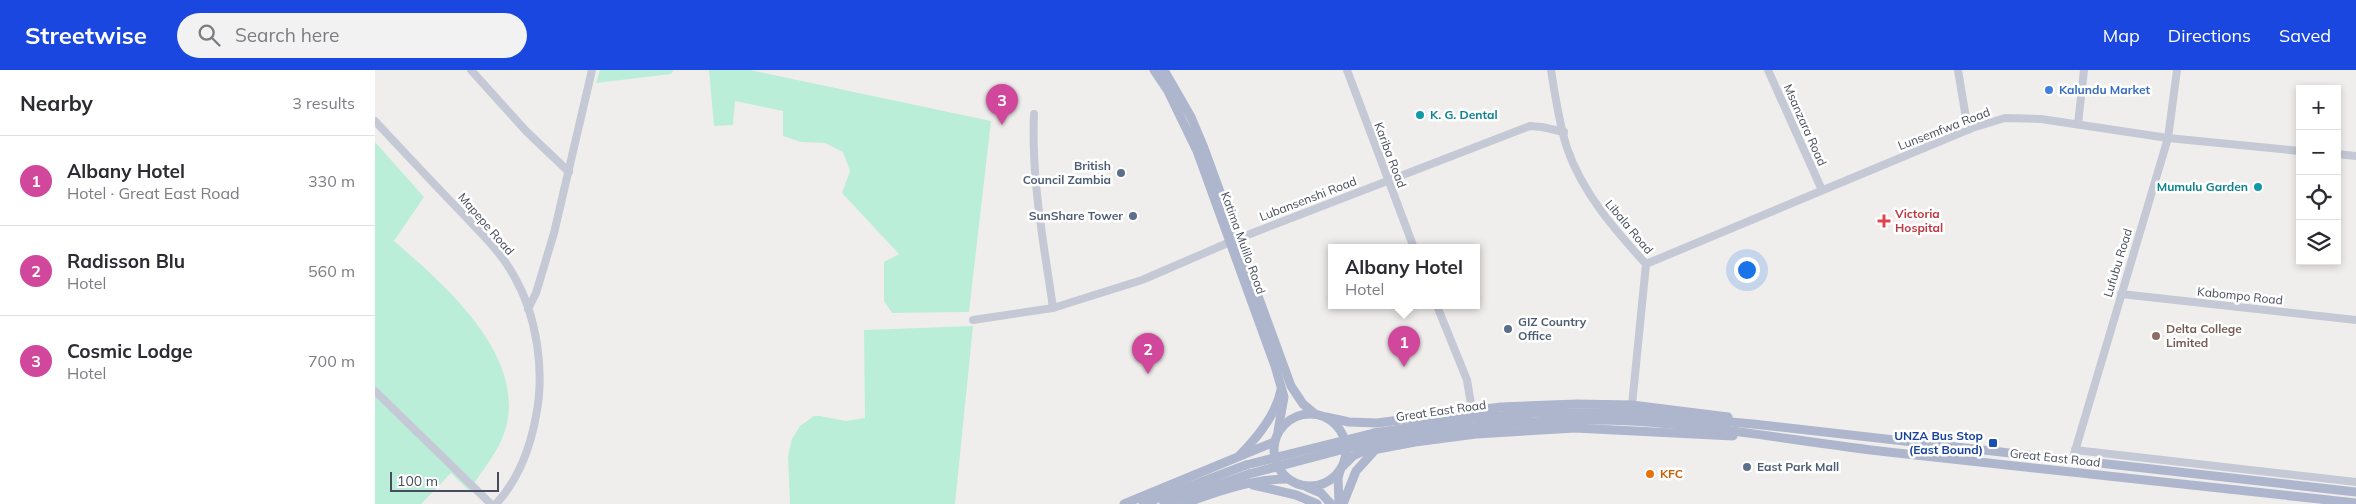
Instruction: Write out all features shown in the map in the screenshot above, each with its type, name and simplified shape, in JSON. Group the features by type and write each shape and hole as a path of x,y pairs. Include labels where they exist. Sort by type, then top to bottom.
{"main road":[{"name":"Katima Mulilo Road","path":"1154,70 1168,91 1190,136 1291,386 1303,404 1315,414"},
{"name":"Katima Mulilo Road","path":"1164,70 1191,117 1281,387 1285,404 1279,431"},
{"path":"1238,457 1255,438 1278,402 1281,387"},
{"name":"Great East Road","path":"1326,417 1349,422 1377,423 1472,410 1534,405 1632,405 1724,415 1753,424"},
{"name":"Great East Road","path":"1143,504 1247,469 1375,441 1501,416 1576,411 1631,413 1753,424 2356,492"},
{"path":"1331,504 1321,493 1287,478 1275,462 1274,442 1279,431 1292,418 1303,414 1315,414 1326,417 1336,425 1343,435 1346,447 1338,478 1341,504"},
{"name":"Great East Road","path":"1341,468 1353,456 1375,441 1475,426 1567,420 1669,424 1858,448 2356,503"},
{"path":"1341,504 1356,471 1375,441"},
{"path":"1124,504 1274,442"},
{"path":"1304,486 1324,483 1341,468"},
{"name":"Great East Road","path":"1164,504 1247,469"},
{"path":"1183,504 1249,484 1287,478"},
{"path":"1249,484 1296,495 1317,504"}],"street":[{"path":"471,70 526,131 569,172"},
{"path":"528,309 541,276 569,172 592,70"},
{"name":"Kariba Road","path":"1347,70 1387,181 1412,244"},
{"name":"Libala Road","path":"1551,70 1571,156 1594,201 1614,228 1646,264 1632,405"},
{"name":"Msanzara Road","path":"1768,70 1822,190"},
{"path":"1958,70 1968,130"},
{"path":"2078,124 2084,70"},
{"name":"Lufubu Road","path":"2072,461 2168,138 2177,70"},
{"path":"1034,114 1033,136 1039,208 1053,308"},
{"name":"Lunsemfwa Road","path":"1646,264 1968,130 2005,118 2041,119 2168,138 2296,151"},
{"name":"Mapepe Road","path":"375,121 494,247 514,276 528,309 536,343 539,402 524,461 510,489 496,504"},
{"name":"Lubansenshi Road","path":"973,320 1053,308 1142,280 1233,240 1530,126 1564,132"},
{"path":"2341,154 2356,156"},
{"name":"Kabompo Road","path":"2121,294 2356,320"},
{"path":"1438,309 1467,380 1472,410"},
{"path":"375,391 491,504"},
{"path":"2075,450 2356,482"}],"green space":[{"path":"600,70 674,70 671,74 596,83"},
{"path":"709,70 750,70 991,121 969,312 892,313 884,301 884,262 899,254 842,193 850,171 843,152 825,143 801,142 783,136 783,111 735,101 733,125 714,126"},
{"path":"375,142 424,197 394,241 437,280 480,328 496,354 506,382 509,410 502,439 469,491 451,473 421,504 375,504"},
{"path":"973,326 955,504 790,504 788,456 792,439 800,426 814,416 846,421 865,418 864,330"}],"place":[{"name":"Kalundu Market","path":"2049,90"},
{"name":"K. G. Dental","path":"1420,115"},
{"name":"Cosmic Lodge","path":"1002,125"},
{"name":"British Council Zambia","path":"1121,173"},
{"name":"Mumulu Garden","path":"2258,187"},
{"name":"SunShare Tower","path":"1133,216"},
{"name":"Victoria Hospital","path":"1884,221"},
{"name":"GIZ Country Office","path":"1508,329"},
{"name":"Delta College Limited","path":"2156,336"},
{"name":"Albany Hotel","path":"1404,367"},
{"name":"Radisson Blu","path":"1148,374"},
{"name":"UNZA Bus Stop (East Bound)","path":"1993,443"},
{"name":"East Park Mall","path":"1747,467"},
{"name":"KFC","path":"1650,474"}]}
